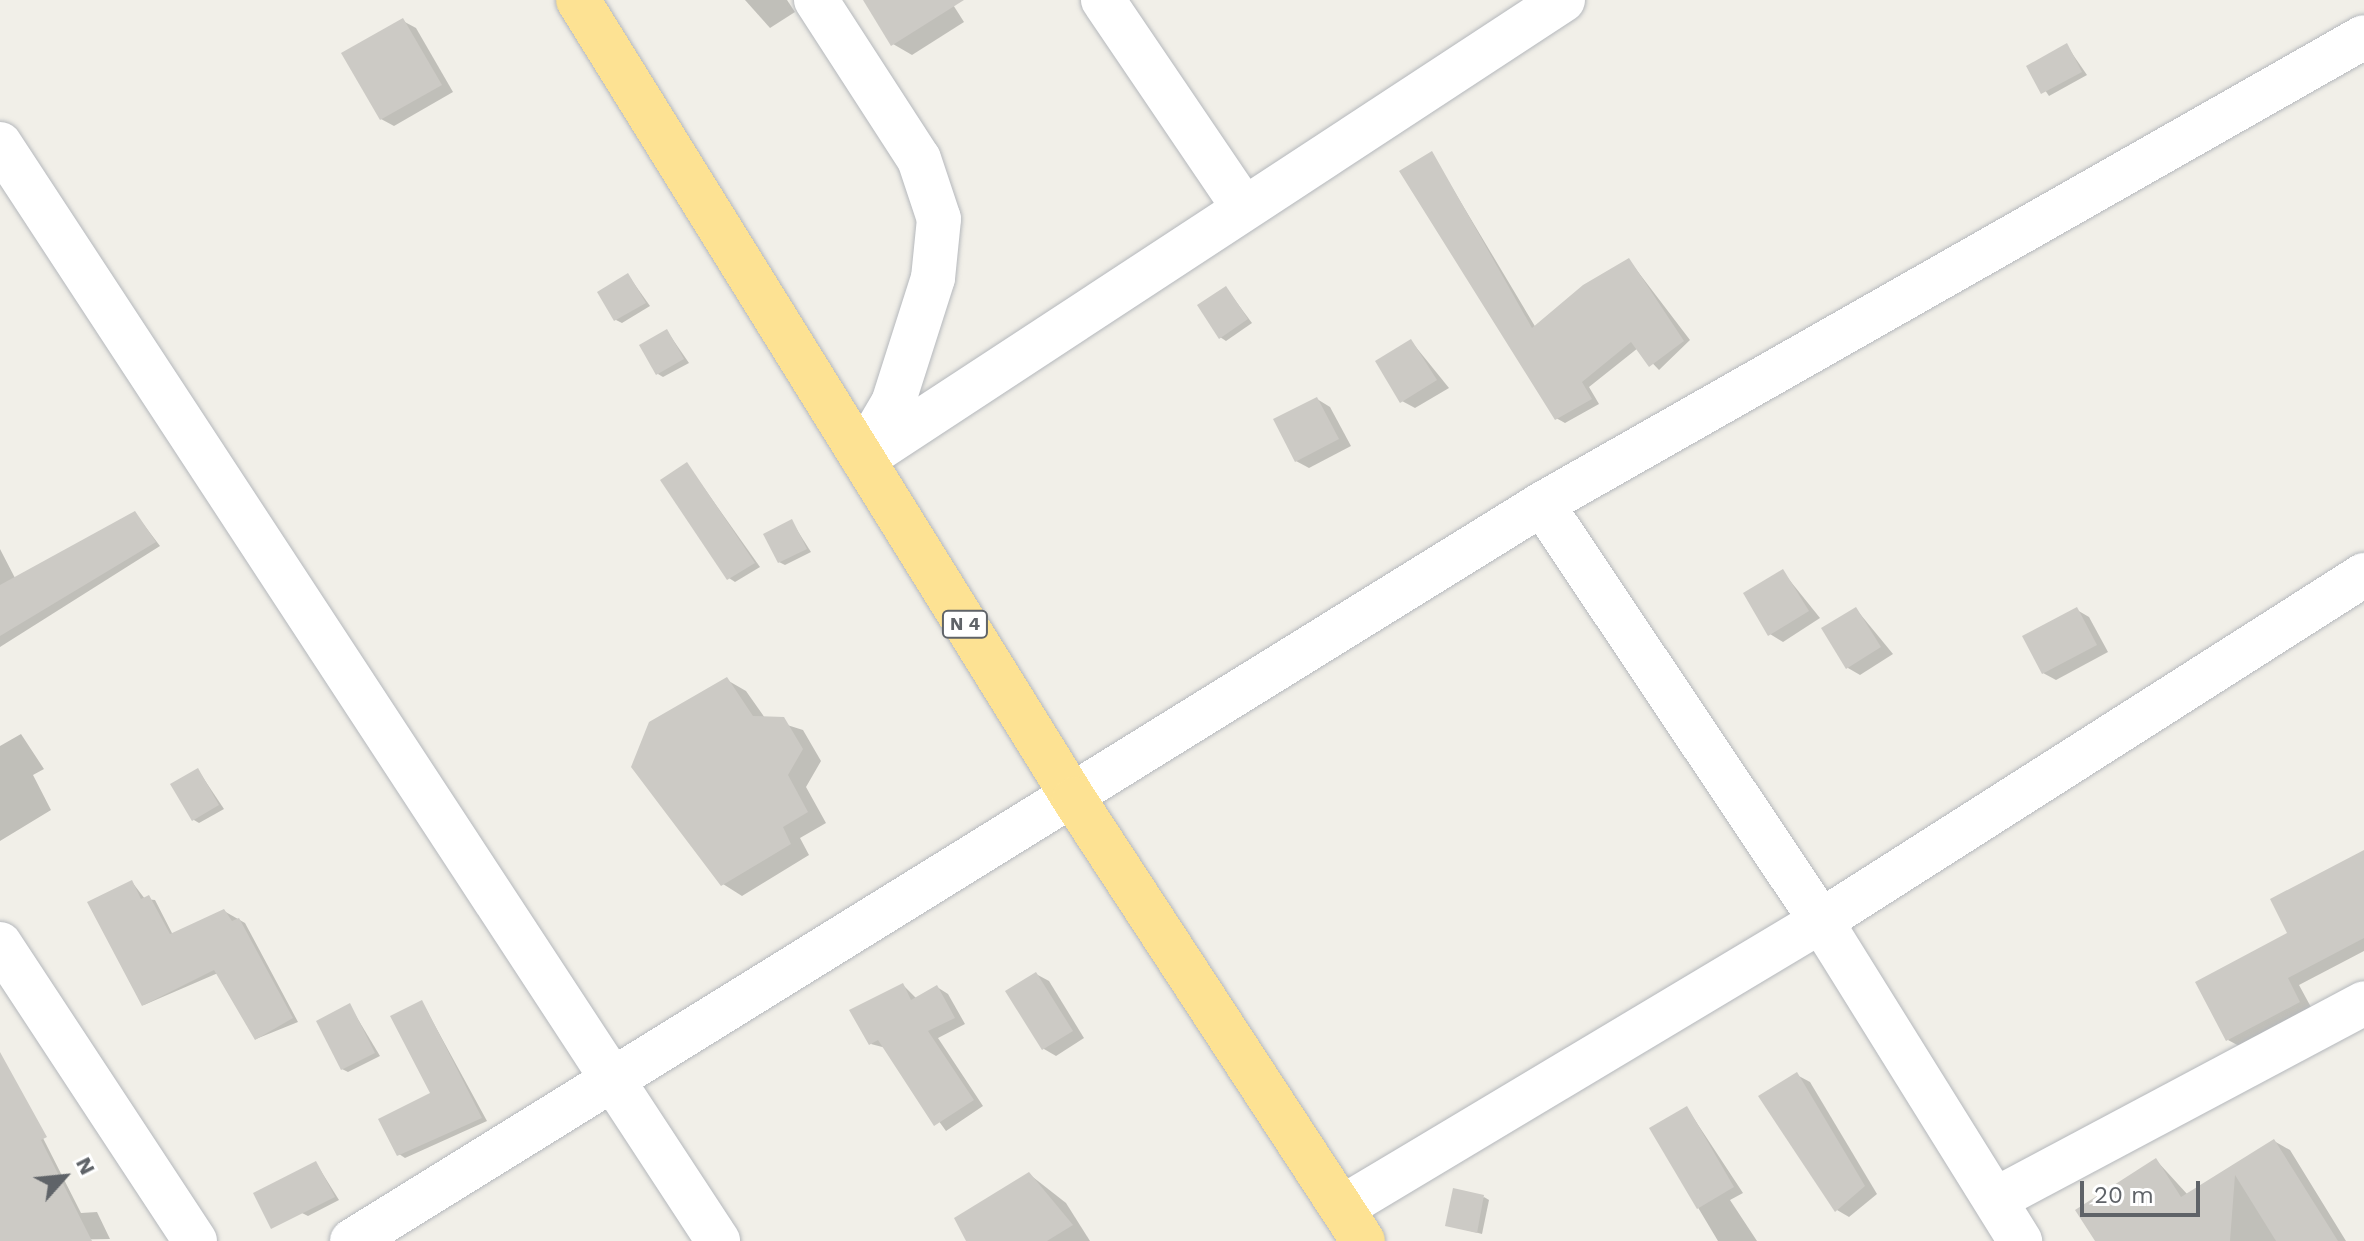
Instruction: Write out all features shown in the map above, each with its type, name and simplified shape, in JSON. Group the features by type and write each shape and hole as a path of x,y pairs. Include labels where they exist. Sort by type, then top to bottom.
{"highway":[{"name":"N 4","path":"578,0 1074,799 1353,1224"}],"street":[{"path":"816,0 919,159 939,219 933,278 893,403 862,457"},
{"path":"1103,0 1243,207"},
{"path":"862,457 1563,0"},
{"path":"352,1241 1074,799 1542,504 2364,37"},
{"path":"0,144 718,1241"},
{"path":"1542,504 1821,921 2020,1241"},
{"path":"1353,1224 2364,575"},
{"path":"0,944 195,1241"},
{"path":"1996,1199 2364,1003"}],"building":[{"path":"863,0 964,0 891,46"},
{"path":"403,18 442,85 380,120 341,53"},
{"path":"2067,43 2082,72 2041,94 2026,66"},
{"path":"1432,151 1532,328 1583,285 1629,258 1684,341 1649,367 1631,342 1582,382 1592,399 1555,420 1399,171"},
{"path":"628,273 646,303 614,321 597,292"},
{"path":"1226,286 1248,319 1219,339 1197,305"},
{"path":"667,329 684,359 656,375 639,345"},
{"path":"1411,339 1437,380 1400,403 1375,361"},
{"path":"1317,397 1339,439 1295,462 1273,419"},
{"path":"687,462 755,563 727,580 660,480"},
{"path":"135,511 156,542 0,636 0,585"},
{"path":"792,519 807,549 778,563 763,534"},
{"path":"1783,569 1809,611 1768,636 1743,593"},
{"path":"1856,607 1881,647 1846,669 1821,628"},
{"path":"2077,607 2097,645 2042,674 2022,636"},
{"path":"727,677 753,716 784,717 803,749 788,775 808,812 783,827 791,844 721,886 631,767 649,722"},
{"path":"198,768 219,805 192,821 170,784"},
{"path":"2364,850 2364,938 2288,978 2300,1002 2226,1041 2195,982 2287,933 2270,899"},
{"path":"132,880 141,899 149,895 170,934 224,909 232,921 239,918 293,1018 255,1040 214,970 142,1006 87,902"},
{"path":"1036,972 1073,1031 1042,1050 1005,991"},
{"path":"903,983 911,1000 937,985 955,1018 928,1031 974,1100 934,1126 878,1040 869,1045 849,1010"},
{"path":"422,1000 482,1118 397,1156 378,1119 430,1093 390,1016"},
{"path":"350,1003 375,1053 341,1070 316,1021"},
{"path":"0,1052 47,1137 41,1140 92,1241 0,1241"},
{"path":"1797,1072 1865,1186 1835,1212 1758,1096"},
{"path":"1687,1106 1734,1187 1697,1209 1649,1128"},
{"path":"2274,1139 2338,1241 2276,1241 2235,1175 2230,1241 2095,1241 2075,1210 2156,1158 2181,1197"},
{"path":"316,1161 335,1197 271,1229 253,1193"},
{"path":"1029,1172 1073,1225 1047,1241 966,1241 954,1218"},
{"path":"1453,1188 1484,1195 1477,1233 1445,1226"}]}
